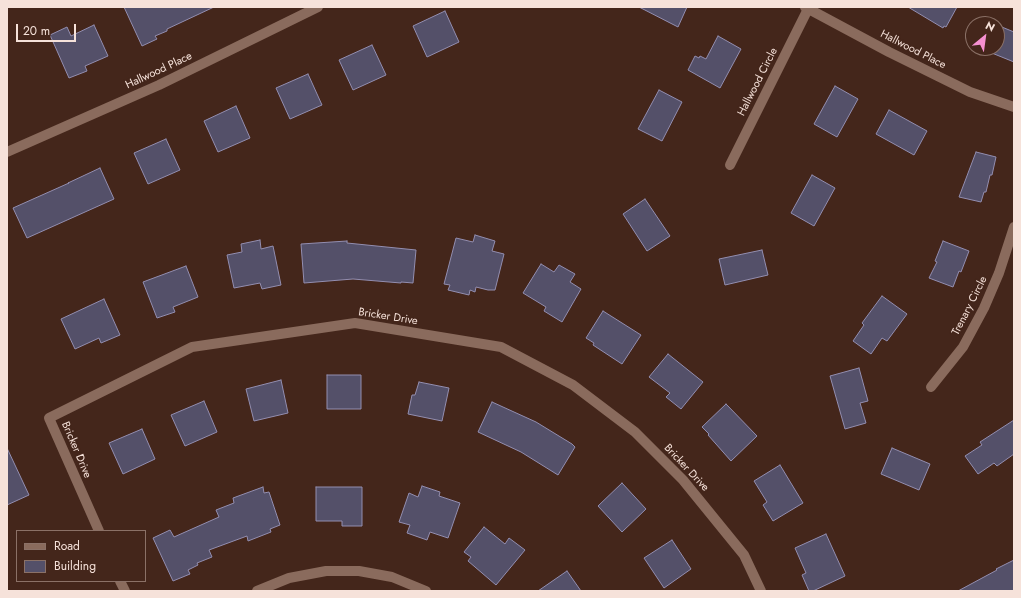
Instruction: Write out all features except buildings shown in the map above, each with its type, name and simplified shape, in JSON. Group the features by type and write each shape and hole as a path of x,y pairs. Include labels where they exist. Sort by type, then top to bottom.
{"street":[{"name":"Hallwood Place","path":"7,152 159,85 318,7"},
{"name":"Hallwood Place","path":"806,8 889,52 970,92 1014,107"},
{"name":"Hallwood Circle","path":"730,165 806,8"},
{"name":"Trenary Circle","path":"931,387 963,347 984,308 999,273 1014,227"},
{"name":"Bricker Drive","path":"99,530 50,418 192,347 355,323 501,347 573,385 634,432 683,480 744,554 761,591"},
{"path":"257,591 288,578 326,571 359,571 392,577 426,591"},
{"path":"120,582 125,591"}]}
